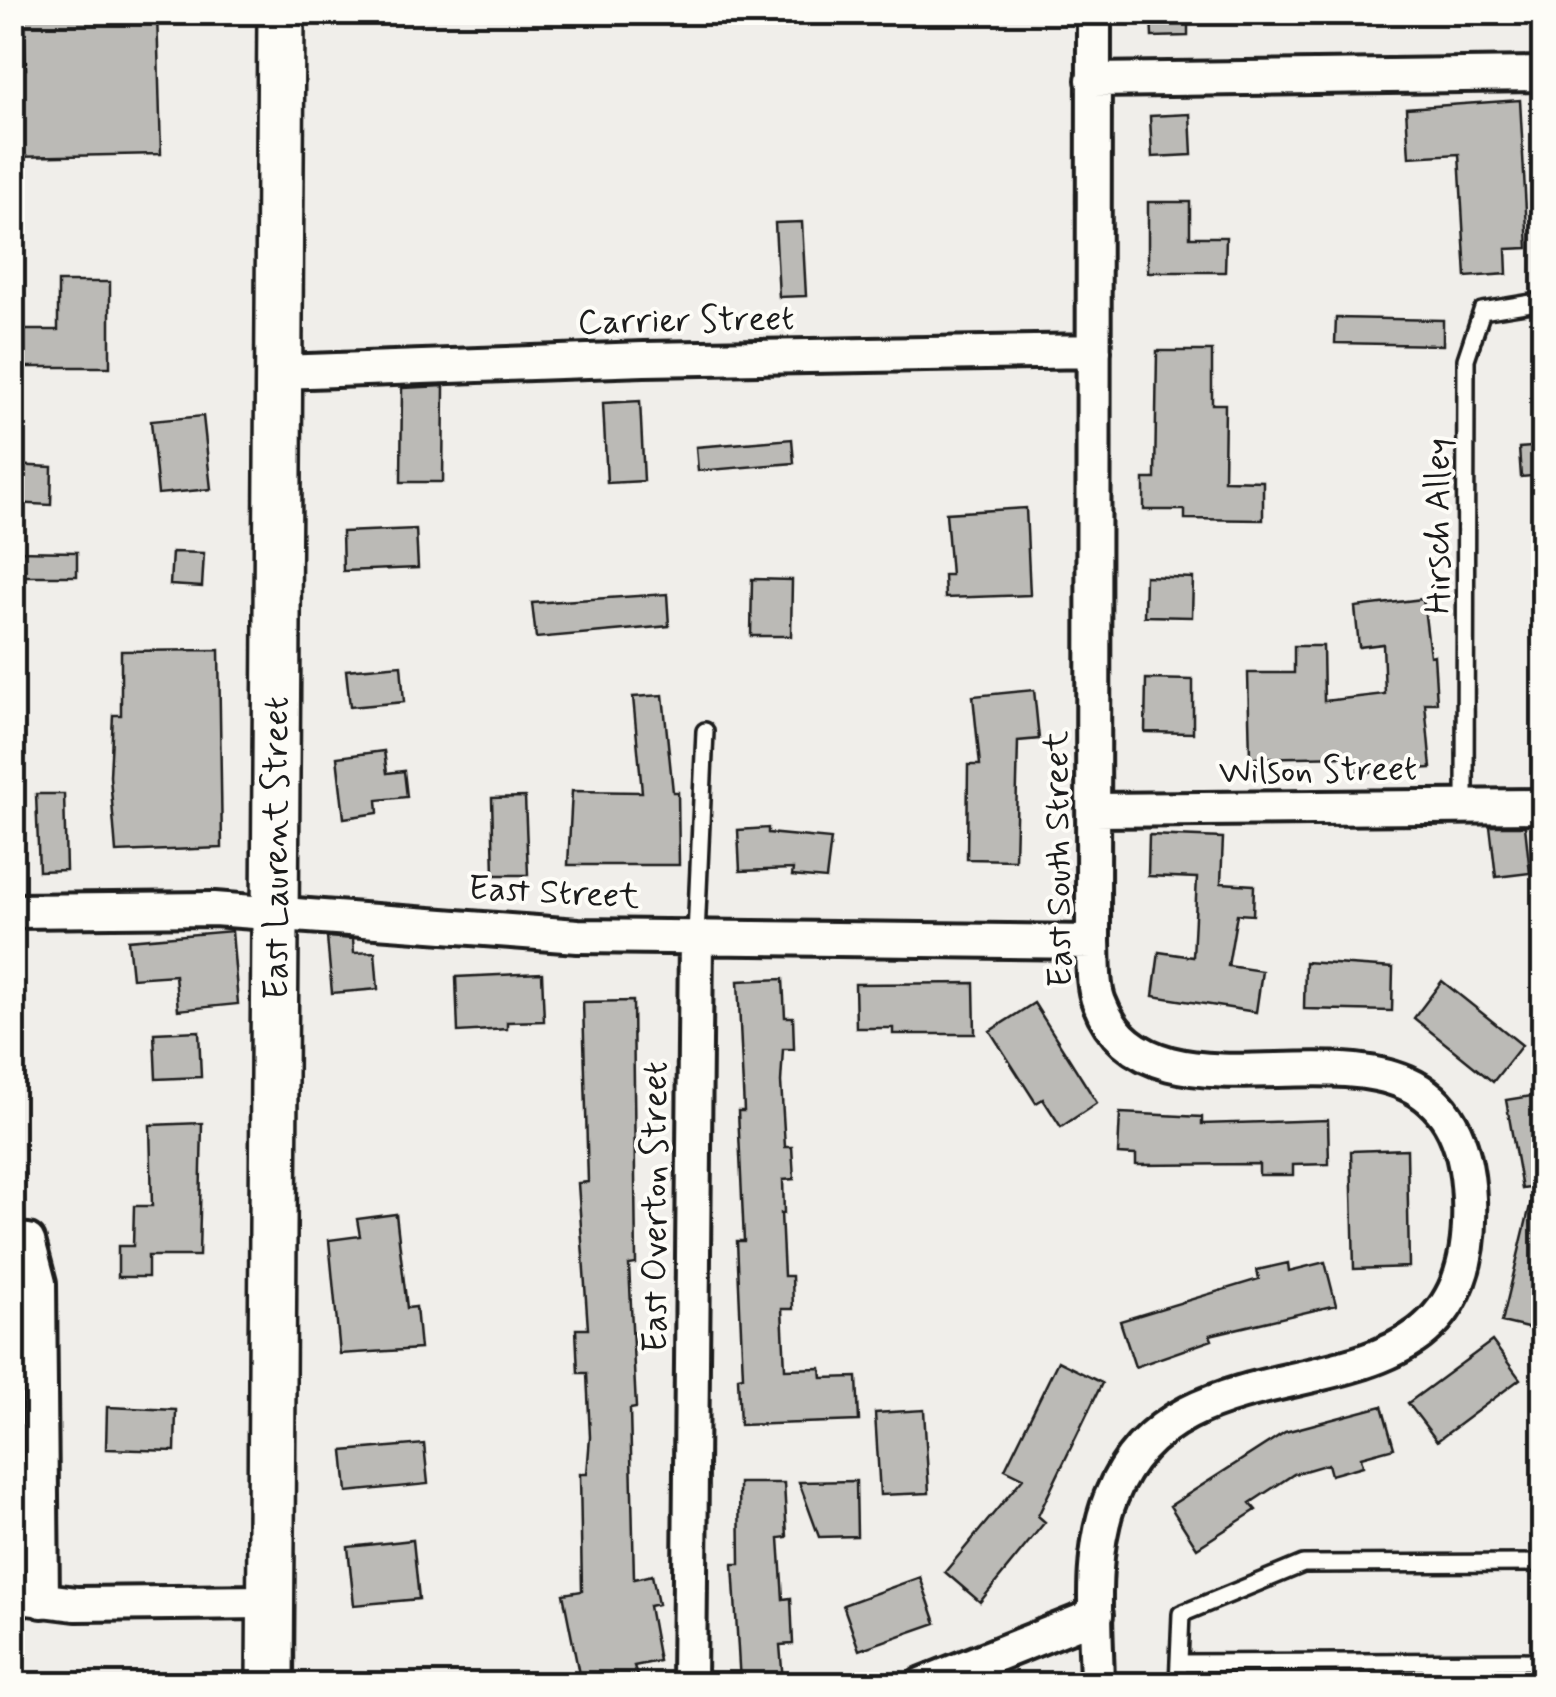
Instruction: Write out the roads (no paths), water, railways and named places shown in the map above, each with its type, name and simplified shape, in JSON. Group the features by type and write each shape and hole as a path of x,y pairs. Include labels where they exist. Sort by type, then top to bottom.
{"street":[{"name":"East Laurent Street","path":"270,1684 281,12"},
{"name":"East South Street","path":"1094,12 1093,942 1098,1001 1121,1039 1155,1062 1194,1070 1348,1068 1388,1074 1422,1094 1450,1123 1466,1161 1469,1200 1464,1277 1443,1312 1412,1342 1376,1359 1226,1395 1190,1409 1157,1431 1130,1462 1111,1496 1101,1534 1096,1615 1098,1684"},
{"path":"1094,80 1544,74"},
{"name":"Carrier Street","path":"280,372 644,359 1094,351"},
{"name":"Wilson Street","path":"1094,810 1544,806"},
{"name":"East Street","path":"12,911 175,908 578,936 1093,942"},
{"name":"East Overton Street","path":"690,1684 696,936"},
{"path":"20,1241 39,1283 41,1321 27,1598 272,1602"},
{"path":"922,1684 1096,1615"}],"lane":[{"name":"Hirsch Alley","path":"1465,807 1466,359 1482,311 1544,301"},
{"name":"East Overton Street","path":"696,936 706,731"},
{"path":"1178,1684 1182,1614 1302,1564 1544,1563"},
{"path":"1179,1664 1544,1661"}]}
